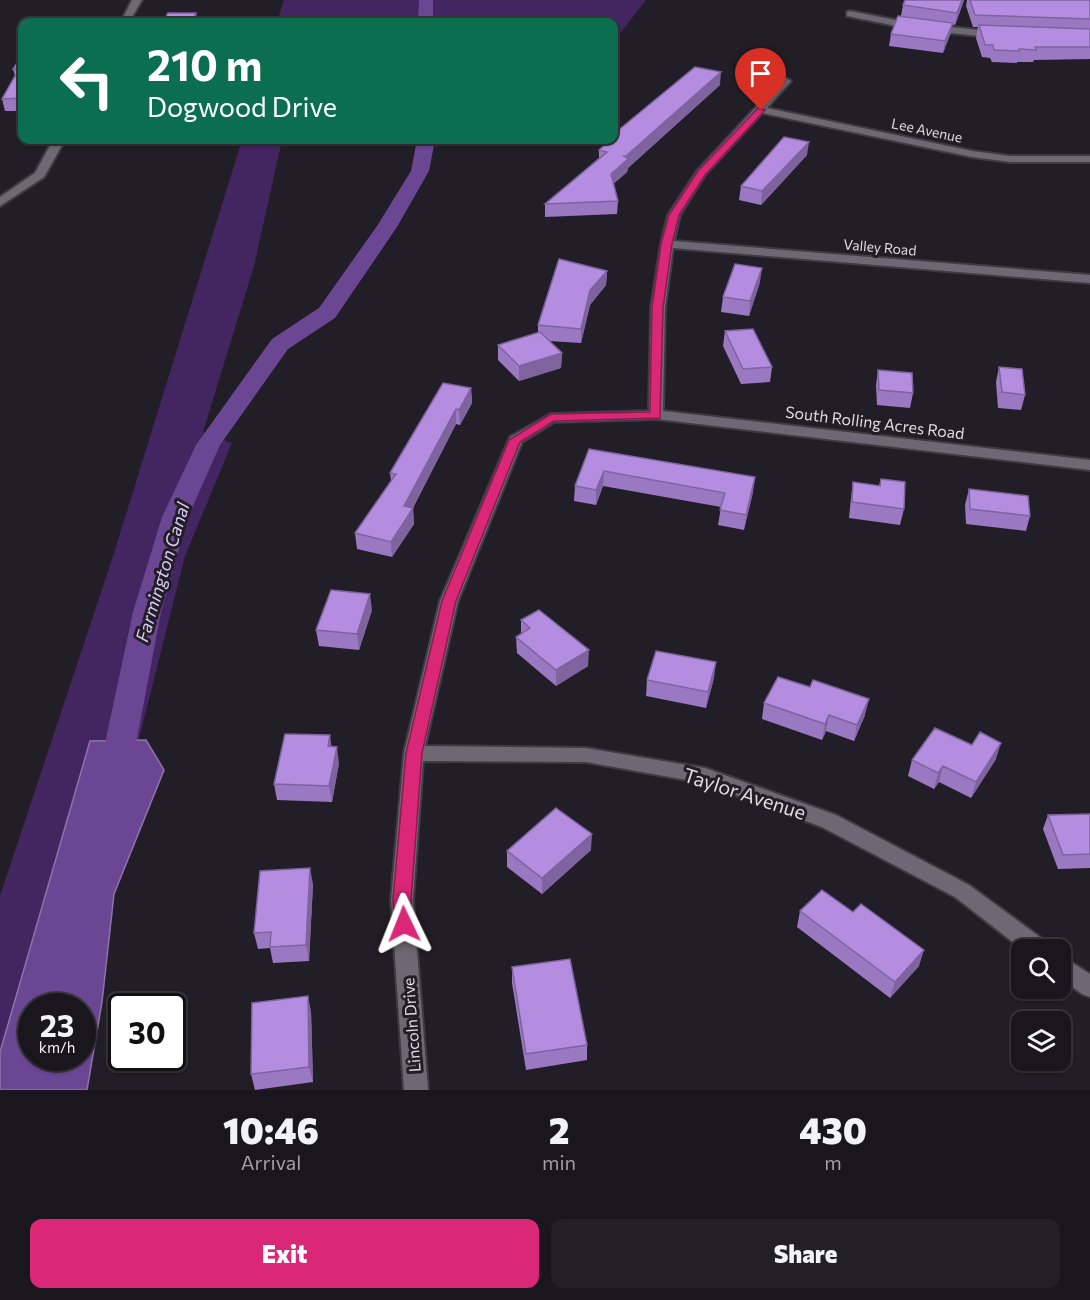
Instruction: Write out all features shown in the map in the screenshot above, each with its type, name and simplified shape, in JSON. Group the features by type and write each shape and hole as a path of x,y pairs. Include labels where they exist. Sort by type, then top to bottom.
{"street":[{"path":"127,18 137,0"},
{"path":"850,14 911,26 1012,35"},
{"path":"656,415 658,308 667,244 674,215 701,173 786,81"},
{"name":"Lee Avenue","path":"761,110 972,154 1010,159 1090,159"},
{"path":"0,202 40,175 57,144"},
{"name":"Valley Road","path":"667,244 1090,279"},
{"name":"South Rolling Acres Road","path":"656,415 1090,465"},
{"name":"Lincoln Drive","path":"416,1090 402,900 414,753 449,601 515,440 551,418 656,415"},
{"name":"Taylor Avenue","path":"414,753 586,755 705,776 829,821 962,891 1025,939"},
{"path":"1071,973 1090,987"}],"shaded area":[{"path":"284,0 646,0 618,36 618,18 278,18"},
{"path":"241,144 281,144 254,266 203,432 232,443 185,556 75,993 18,993 19,1071 0,1090 0,896 114,553"},
{"path":"146,740 164,770 114,894 96,1037 96,993 18,993 18,1071 90,1071 87,1090 0,1090 0,1052 90,741"}],"building":[{"path":"905,0 962,0 957,13 903,5"},
{"path":"970,0 1090,0 1090,19 975,15"},
{"path":"168,13 196,13 193,18 165,18"},
{"path":"898,16 953,23 945,41 891,34"},
{"path":"979,25 1090,29 1090,47 994,50 993,45 985,45"},
{"path":"695,67 721,72 624,156 628,159 611,174 618,201 545,204 607,152 599,150 606,144 618,144 618,131"},
{"path":"15,76 18,76 18,98 2,99"},
{"path":"784,137 809,142 762,191 741,186"},
{"path":"559,259 607,271 590,290 581,329 538,325"},
{"path":"735,264 762,268 750,301 723,297"},
{"path":"753,329 772,367 743,369 725,331"},
{"path":"540,332 562,353 519,366 498,345"},
{"path":"999,367 1022,369 1025,395 1002,392"},
{"path":"878,370 912,373 913,393 879,390"},
{"path":"443,383 471,388 459,410 456,409 404,506 413,508 391,542 355,533 396,474 390,473"},
{"path":"589,449 755,477 746,515 720,510 725,493 604,471 596,490 575,486"},
{"path":"881,479 905,482 904,509 852,502 853,482 880,486"},
{"path":"969,489 1028,496 1030,516 970,509"},
{"path":"331,590 370,594 357,634 316,630"},
{"path":"539,610 589,650 556,670 516,637 530,628 521,620"},
{"path":"656,651 716,662 708,692 647,680"},
{"path":"778,677 810,687 813,680 869,699 857,725 829,715 825,724 764,703"},
{"path":"935,728 972,745 980,732 1001,743 976,782 943,766 938,773 912,760"},
{"path":"285,734 330,735 328,746 337,747 329,786 274,784"},
{"path":"556,808 592,834 542,878 507,851"},
{"path":"1090,814 1090,854 1063,855 1048,815"},
{"path":"310,868 306,945 270,947 271,932 254,933 260,871"},
{"path":"822,890 853,912 861,904 924,950 895,982 800,911"},
{"path":"570,959 587,1045 526,1054 512,967"},
{"path":"308,996 309,1067 251,1074 252,1003"}],"waterway":[{"name":"Farmington Canal","path":"426,0 426,18"},
{"name":"Farmington Canal","path":"114,776 147,612 175,517 208,445 280,344 327,313 387,227 420,171 425,144"}],"route":[{"path":"404,924 402,900 414,753 449,601 515,440 551,418 656,415 658,308 667,244 674,215 701,173 761,110"}]}
